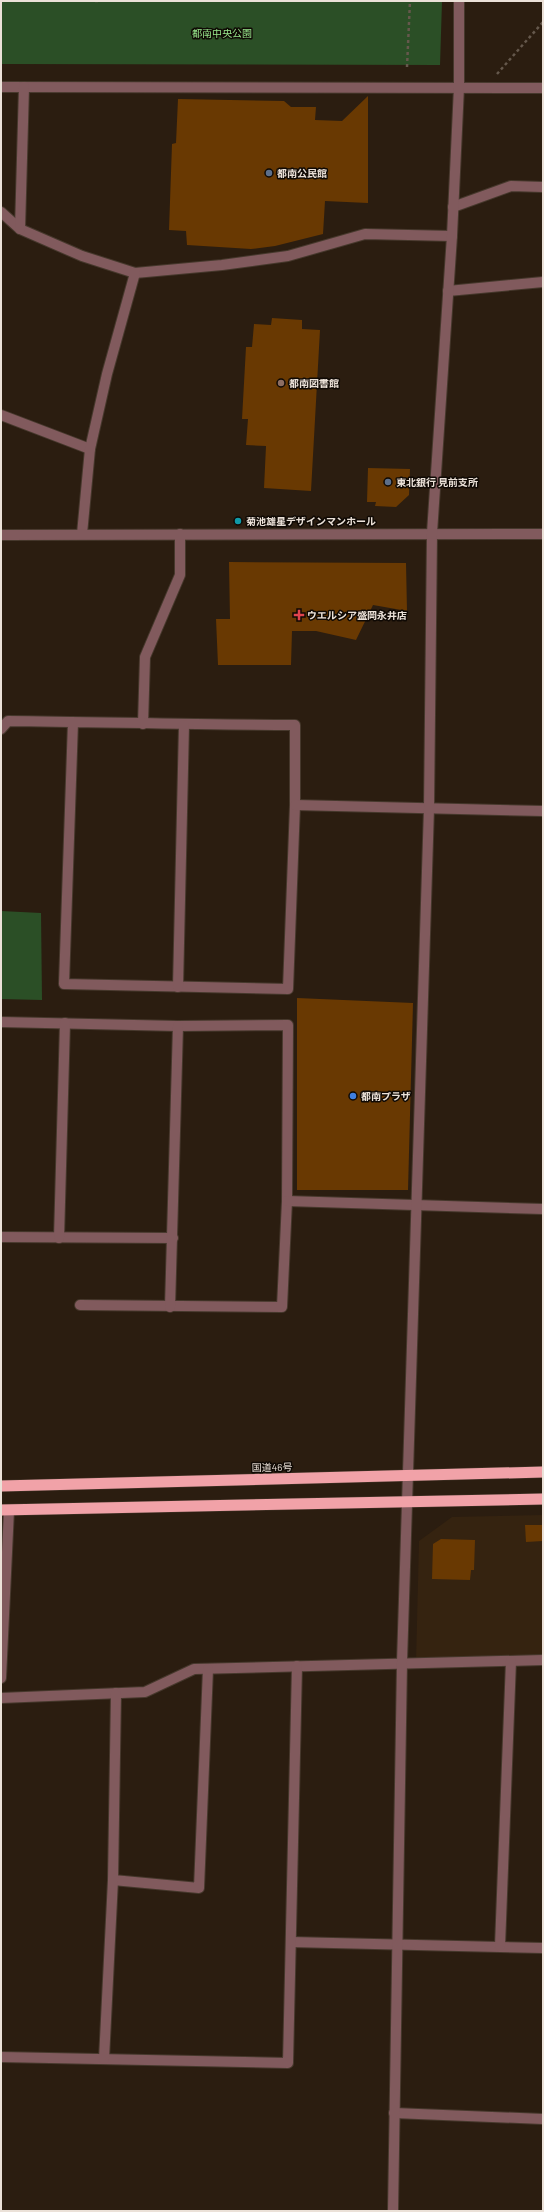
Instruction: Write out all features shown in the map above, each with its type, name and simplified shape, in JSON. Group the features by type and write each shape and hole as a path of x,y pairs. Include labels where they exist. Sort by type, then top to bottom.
{"highway":[{"name":"国道46号","path":"1,1486 543,1472"},
{"path":"5,1510 543,1499"}],"street":[{"path":"393,2211 406,1475 429,808 432,533 452,236 459,87 459,1"},
{"path":"1,87 543,88"},
{"path":"20,229 24,87"},
{"path":"453,207 510,186 543,187"},
{"path":"1,212 20,229 82,256 135,273 222,265 288,256 365,234 452,236"},
{"path":"82,534 90,449 107,374 135,273"},
{"path":"448,291 543,282"},
{"path":"1,415 90,449"},
{"path":"1,535 432,533 543,534"},
{"path":"143,724 145,657 180,574 180,534"},
{"path":"1,729 8,721 73,722 184,725 295,725 295,805 288,989 64,984 73,722"},
{"path":"178,987 184,725"},
{"path":"295,805 543,811"},
{"path":"1,1022 178,1026 288,1025 287,1201 282,1307 80,1305"},
{"path":"59,1238 65,1023"},
{"path":"170,1307 178,1026"},
{"path":"287,1201 543,1209"},
{"path":"1,1237 172,1238"},
{"path":"1,1678 5,1510"},
{"path":"500,1946 511,1660"},
{"path":"1,1698 145,1692 194,1669 402,1662 543,1660"},
{"path":"1,2057 288,2063 297,1666"},
{"path":"112,1880 199,1888 208,1669"},
{"path":"104,2059 112,1880 116,1693"},
{"path":"291,1942 543,1948"},
{"path":"394,2113 543,2118"}],"path":[{"path":"95,1 101,1"},
{"path":"407,67 410,1"},
{"path":"485,88 543,22"}],"shaded area":[{"path":"543,1515 543,1660 416,1662 419,1541 452,1517"}],"green space":[{"name":"都南中央公園","path":"1,1 442,1 440,65 1,64"},
{"path":"1,911 41,913 42,1000 1,999"}],"building":[{"name":"都南公民館","path":"368,96 368,203 325,201 323,234 275,246 251,249 187,245 186,231 169,230 172,144 176,143 178,99 284,101 291,107 316,107 315,120 342,121"},
{"name":"都南図書館","path":"272,318 302,320 302,329 320,330 311,491 264,488 266,446 246,445 248,419 242,419 246,347 252,347 254,324 271,325"},
{"name":"東北銀行 見前支所","path":"368,468 410,469 409,495 396,507 375,506 376,502 367,502"},
{"name":"ウエルシア盛岡永井店","path":"229,562 406,563 407,611 373,605 356,640 316,631 292,631 291,665 218,665 216,619 230,619"},
{"name":"都南プラザ","path":"297,998 413,1003 408,1190 297,1190"},
{"path":"525,1525 543,1525 543,1541 526,1542"},
{"path":"441,1539 475,1540 474,1570 471,1570 470,1580 432,1579 433,1544"}],"place":[{"name":"都南公民館","path":"269,173"},
{"name":"都南図書館","path":"281,383"},
{"name":"東北銀行 見前支所","path":"388,482"},
{"name":"菊池雄星デザインマンホール","path":"238,521"},
{"name":"ウエルシア盛岡永井店","path":"299,615"},
{"name":"都南プラザ","path":"353,1096"}]}
